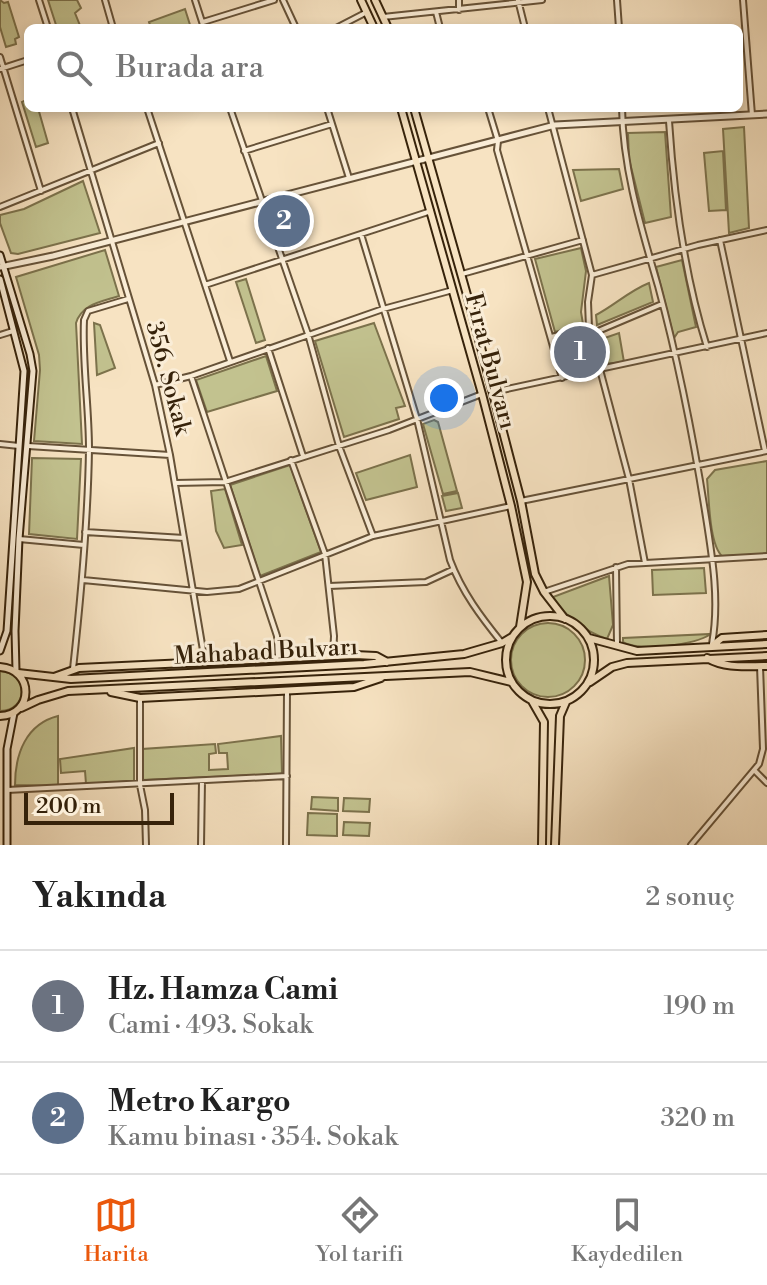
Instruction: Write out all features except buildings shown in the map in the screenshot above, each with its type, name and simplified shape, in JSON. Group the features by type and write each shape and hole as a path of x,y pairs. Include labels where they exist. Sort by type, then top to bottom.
{"main road":[{"path":"361,0 372,24"},
{"path":"375,0 386,24"},
{"name":"Fırat Bulvarı","path":"402,112 511,506 526,574 526,601 520,627"},
{"name":"Fırat Bulvarı","path":"415,112 493,392 521,501 535,574 544,592 565,619"},
{"path":"1,266 19,264 553,125 767,114"},
{"path":"0,255 33,371 15,631 17,672 26,684 27,693 18,711 7,749 7,845"},
{"path":"0,279 24,371 7,631 0,651"},
{"path":"526,574 531,580 535,574"},
{"path":"587,684 594,661 588,638 565,619 546,616 528,621 512,637 505,659 511,682 520,693 543,704 566,702 612,667 627,663 767,656"},
{"path":"712,646 722,638 767,635"},
{"name":"Mahabad Bulvarı","path":"0,667 51,678 387,662 464,654 512,637"},
{"path":"588,638 617,647 651,651 767,644"},
{"path":"51,678 73,669 205,662 376,656 387,662"},
{"path":"707,658 720,666 764,666"},
{"name":"Mahabad Bulvarı","path":"0,716 68,691 470,672 511,682"},
{"path":"104,689 126,697 140,698 354,687 389,675"},
{"path":"532,701 544,722 542,845"},
{"path":"555,845 560,716 566,702"}],"street":[{"path":"39,0 47,24"},
{"path":"105,0 112,24"},
{"path":"195,0 204,24"},
{"path":"207,24 274,0"},
{"path":"283,0 294,24"},
{"path":"459,0 459,10"},
{"path":"383,17 542,0"},
{"path":"617,0 619,24"},
{"path":"743,0 752,115"},
{"path":"518,1 524,24"},
{"path":"344,24 367,12"},
{"path":"436,12 439,24"},
{"path":"0,57 41,191"},
{"path":"2,68 24,61"},
{"name":"356. Sokak","path":"73,112 155,385 205,662"},
{"path":"148,112 230,361"},
{"path":"231,112 308,334 339,446 373,536"},
{"path":"328,112 349,178"},
{"path":"489,112 498,141 497,150 562,378"},
{"path":"549,112 592,275 588,302 590,331 629,479 645,563"},
{"path":"622,112 630,178 675,355 697,464 712,559 717,618 712,646"},
{"path":"669,121 674,192 695,307 707,347"},
{"path":"244,151 332,124"},
{"path":"0,207 159,143"},
{"path":"205,285 431,211"},
{"path":"592,275 767,230"},
{"path":"361,234 417,419 453,569 476,610 502,643"},
{"path":"462,274 583,240"},
{"path":"521,501 766,451 720,240"},
{"path":"155,385 191,376 383,309 453,290"},
{"path":"73,669 83,580 89,449 89,395 83,328 85,314 129,298"},
{"path":"551,337 590,331 662,304"},
{"path":"0,335 15,331"},
{"path":"493,392 767,333"},
{"path":"268,348 303,456"},
{"path":"191,376 277,636 278,659"},
{"path":"174,484 225,482 339,446 482,394"},
{"path":"0,444 19,446"},
{"path":"28,446 170,455"},
{"path":"291,460 325,554 333,657"},
{"path":"83,580 225,591 257,582 373,536 511,506"},
{"path":"85,532 184,538"},
{"path":"19,539 84,545"},
{"path":"544,592 616,567 767,556"},
{"path":"616,567 617,647"},
{"path":"329,586 426,582 453,569"},
{"path":"691,845 755,771 763,749 764,666"},
{"path":"286,845 287,689"},
{"path":"140,698 140,785 145,810 146,845"},
{"path":"755,771 767,783"},
{"path":"7,790 287,776"},
{"path":"201,845 202,781"}],"green space":[{"path":"0,0 8,2 19,37 15,39 16,44 6,47 0,27"},
{"path":"48,0 77,0 81,8 75,13 79,24 56,24"},
{"path":"185,9 190,24 150,24"},
{"path":"25,112 39,112 48,143 36,147"},
{"path":"744,127 749,228 729,233 723,129"},
{"path":"665,132 671,217 645,223 629,159 628,133"},
{"path":"723,151 726,210 709,211 704,153"},
{"path":"619,169 623,189 581,201 573,170"},
{"path":"83,181 100,233 18,254 11,253 0,215 24,209"},
{"path":"581,248 586,271 581,312 583,324 555,332 535,259"},
{"path":"105,250 119,296 87,308 76,323 82,444 34,441 39,355 16,277"},
{"path":"682,260 696,327 678,332 674,338 656,267"},
{"path":"246,279 265,340 256,343 236,282"},
{"path":"649,283 653,302 597,325 596,315"},
{"path":"94,323 100,325 115,368 97,375"},
{"path":"374,323 405,406 396,408 399,419 344,437 315,341"},
{"path":"619,333 624,362 604,364 599,340"},
{"path":"266,356 277,391 207,412 196,380"},
{"path":"434,420 438,422 457,491 443,494 423,424"},
{"path":"410,455 417,487 366,500 356,473"},
{"path":"32,458 81,459 77,539 29,534"},
{"path":"767,461 767,554 722,556 712,531 707,479 715,470"},
{"path":"290,465 321,552 260,576 230,485"},
{"path":"225,489 242,545 224,548 216,531 211,491"},
{"path":"458,493 462,508 446,511 442,496"},
{"path":"704,568 706,593 653,595 652,570"},
{"path":"609,576 613,625 607,639 576,622 553,597"},
{"path":"548,623 569,629 579,639 585,660 579,681 569,691 548,697 527,691 517,681 511,660 517,639 527,629"},
{"path":"711,634 667,646 642,647 623,642 623,638"},
{"path":"0,671 16,678 22,691 16,705 0,711"},
{"path":"58,716 58,786 15,785 17,762 24,742 38,726"},
{"path":"281,736 282,774 142,780 142,749 215,744 216,753 209,754 209,770 228,769 227,753 219,753 218,744"},
{"path":"134,748 134,781 86,784 85,771 61,773 60,759"},
{"path":"312,797 338,798 338,811 311,809"},
{"path":"344,798 370,799 369,812 343,811"},
{"path":"308,813 337,814 337,836 307,835"},
{"path":"344,822 370,823 369,836 343,835"}],"place":[{"name":"Metro Kargo","path":"284,221"},
{"name":"Hz. Hamza Cami","path":"580,352"}]}
